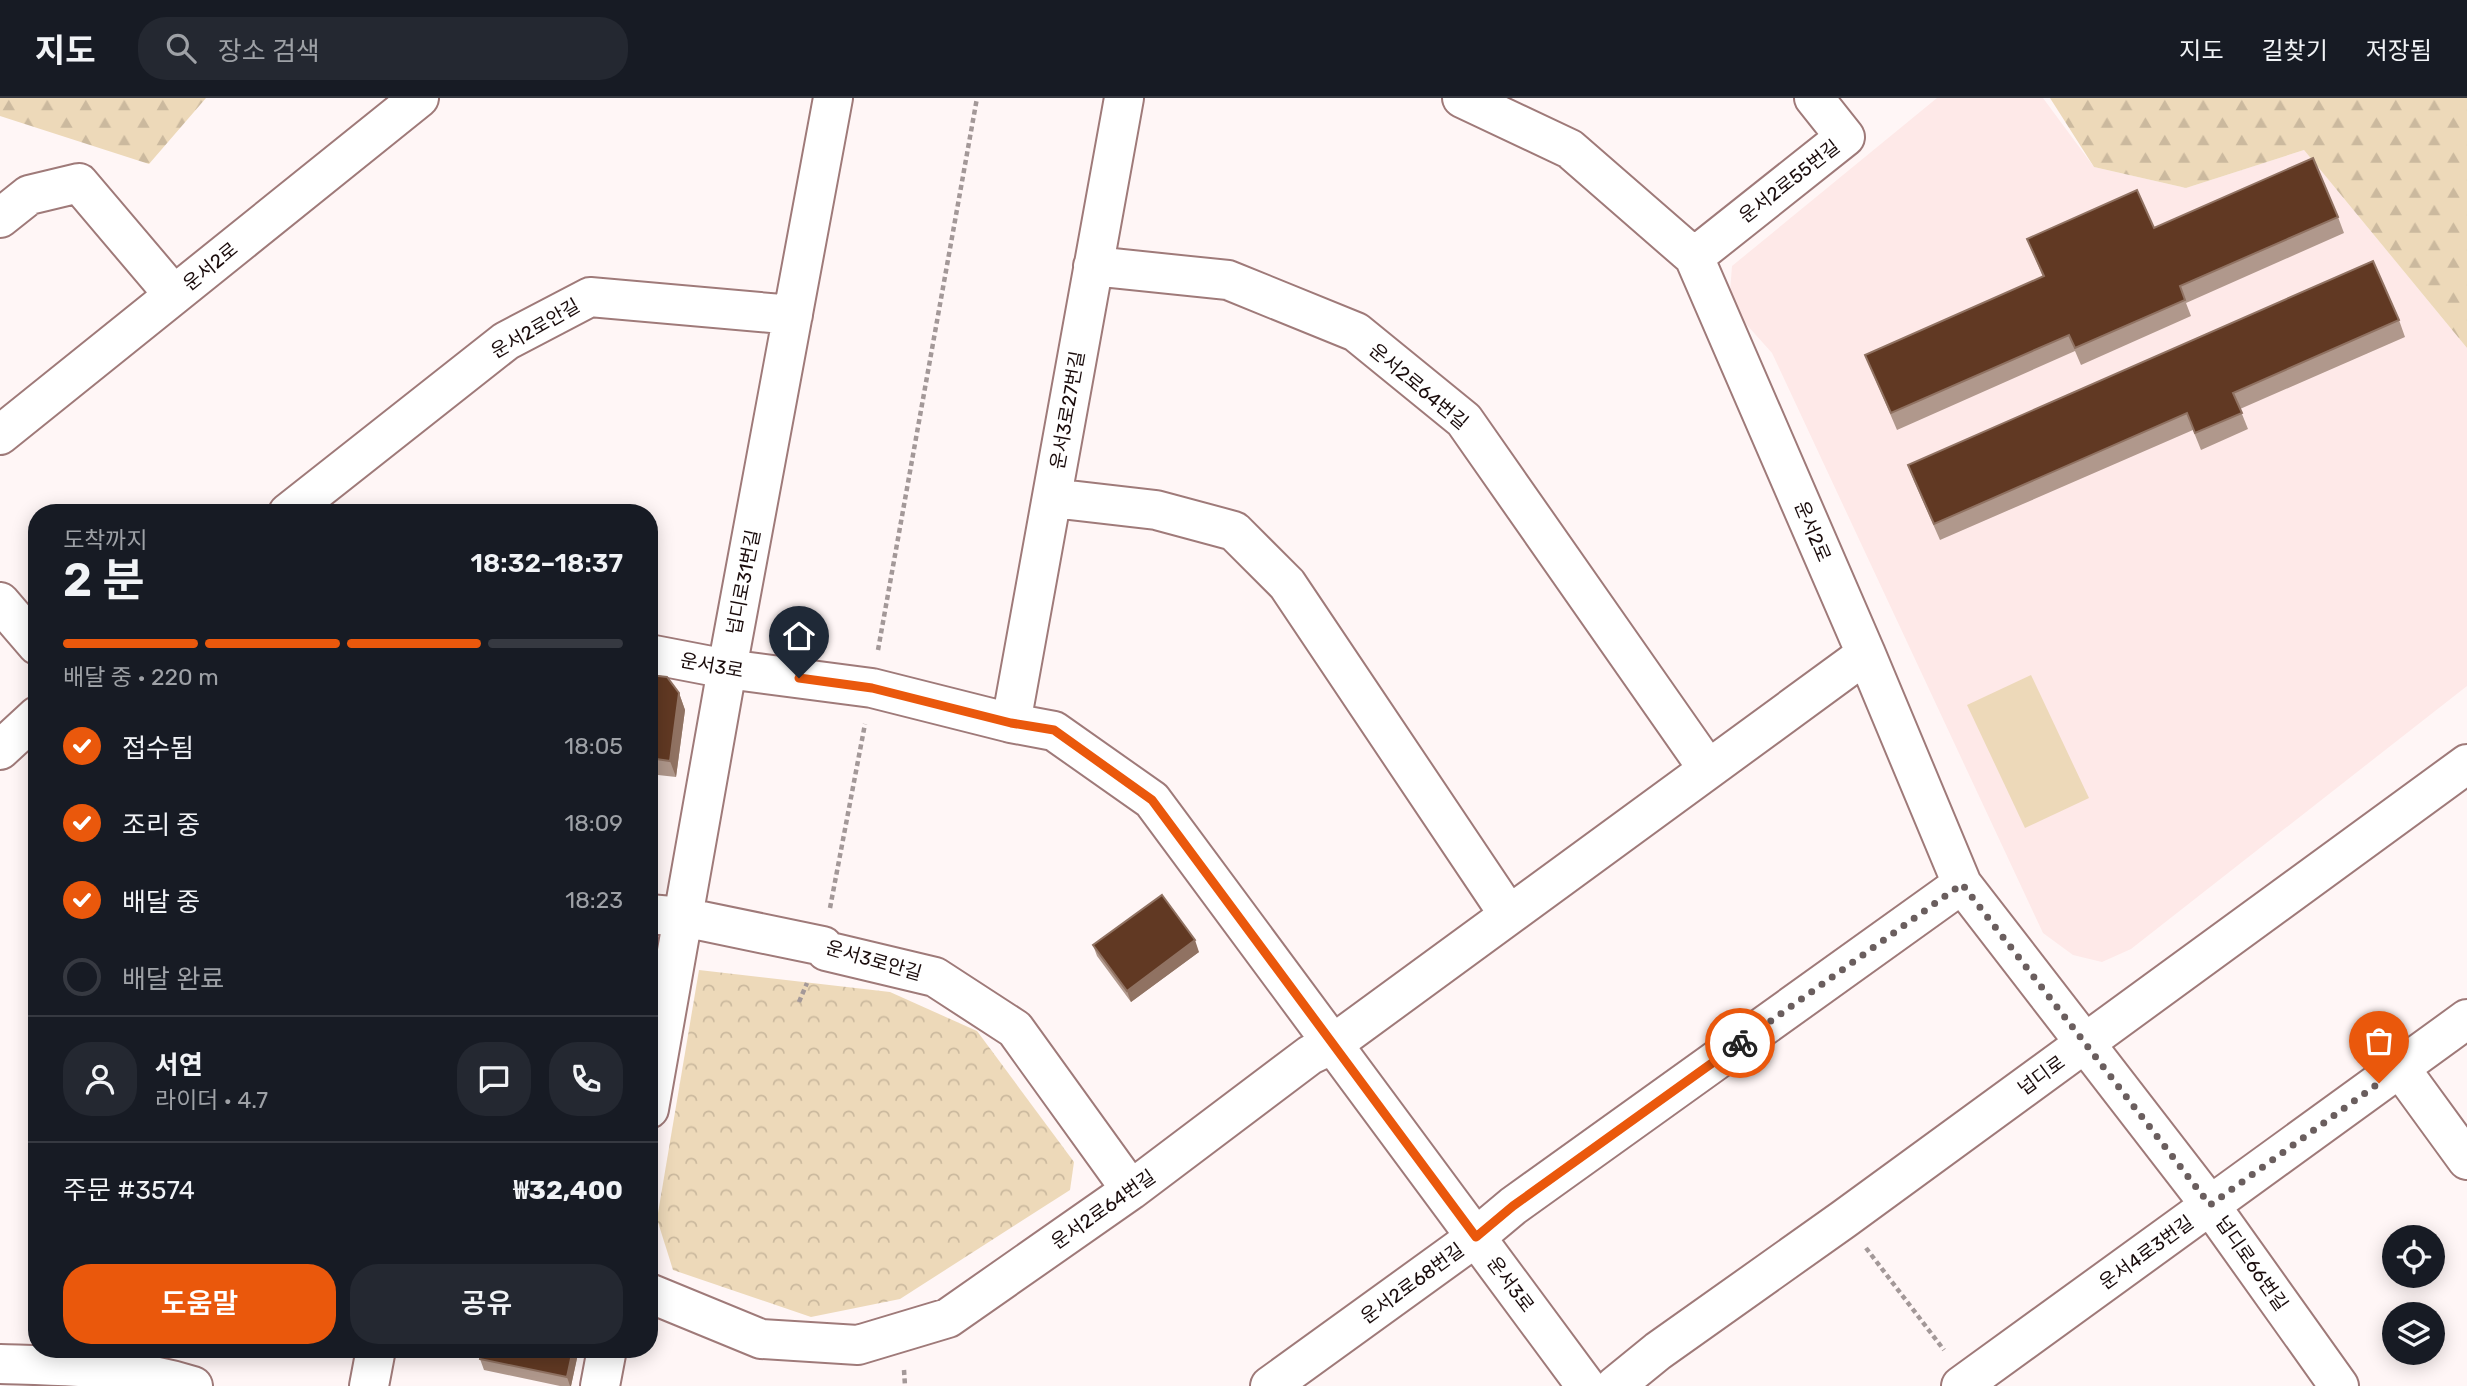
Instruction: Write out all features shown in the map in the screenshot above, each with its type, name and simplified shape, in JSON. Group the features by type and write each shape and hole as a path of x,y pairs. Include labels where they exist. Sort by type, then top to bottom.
{"street":[{"name":"운서2로","path":"0,435 419,98"},
{"name":"넙디로31번길","path":"658,1007 666,916 727,669 833,98"},
{"name":"운서3로27번길","path":"1011,723 1124,98"},
{"name":"운서2로","path":"1462,98 1570,149 1694,257 1866,654 1962,884 2084,1043"},
{"name":"운서2로55번길","path":"1694,257 1845,137 1814,98"},
{"path":"0,218 29,195 79,183 174,295"},
{"name":"운서2로64번길","path":"1093,266 1228,281 1356,332 1464,420 1708,769"},
{"name":"운서2로안길","path":"299,504 506,341 590,297 793,315"},
{"path":"1052,498 1156,510 1234,531 1287,584 1508,915"},
{"path":"0,602 28,635"},
{"name":"운서2로64번길","path":"658,1297 761,1339 858,1345 948,1318 1131,1189 1310,1055 1333,1044 1866,654"},
{"name":"운서3로","path":"658,656 727,669 872,688 1011,723 1054,730 1152,800 1586,1386"},
{"path":"0,750 28,724"},
{"name":"넙디로","path":"1615,1386 1658,1351 1844,1219 2467,764"},
{"name":"운서2로68번길","path":"1270,1386 1476,1237 1513,1206 1962,884"},
{"name":"운서3로안길","path":"666,916 823,946 826,950 935,977 1015,1029 1131,1189"},
{"name":"운서4로3번길","path":"1967,1384 2467,1019"},
{"name":"넙디로66번길","path":"2084,1043 2210,1205 2339,1386"},
{"path":"2400,1068 2467,1160"},
{"path":"369,1386 374,1358"},
{"path":"600,1386 605,1358"},
{"path":"0,1364 129,1369 192,1386"}],"path":[{"path":"799,1002 823,946 872,688 977,98"},
{"path":"1844,1219 1967,1384"}],"shaded area":[{"path":"1937,98 2043,98 2094,167 2186,188 2304,150 2467,348 2467,686 2131,949 2102,962 2073,955 2043,933 1772,353 1729,305 1732,266"}],"green space":[{"path":"0,98 206,98 149,164 0,116"},
{"path":"2050,98 2467,98 2467,348 2304,150 2186,188 2094,167"},
{"path":"2031,675 2089,798 2025,828 1967,705"},
{"path":"699,970 890,992 977,1031 1074,1162 1070,1190 900,1299 811,1317 673,1270 658,1222"}],"building":[{"path":"2313,158 2338,217 2180,286 2185,300 2075,348 2069,335 1891,413 1865,355 2044,276 2027,239 2137,190 2154,228"},
{"path":"2373,261 2399,320 2233,393 2242,413 2195,433 2187,413 1934,524 1908,465"},
{"path":"658,676 667,677 679,693 670,761 658,759"},
{"path":"1162,895 1195,940 1127,991 1093,945"},
{"path":"480,1358 571,1358 567,1377"}],"way so far":[{"path":"1740,1043 1962,884 2210,1205 2379,1083"}],"route":[{"path":"799,678 872,688 1011,723 1054,730 1152,800 1476,1237 1513,1206 1740,1043"}]}
